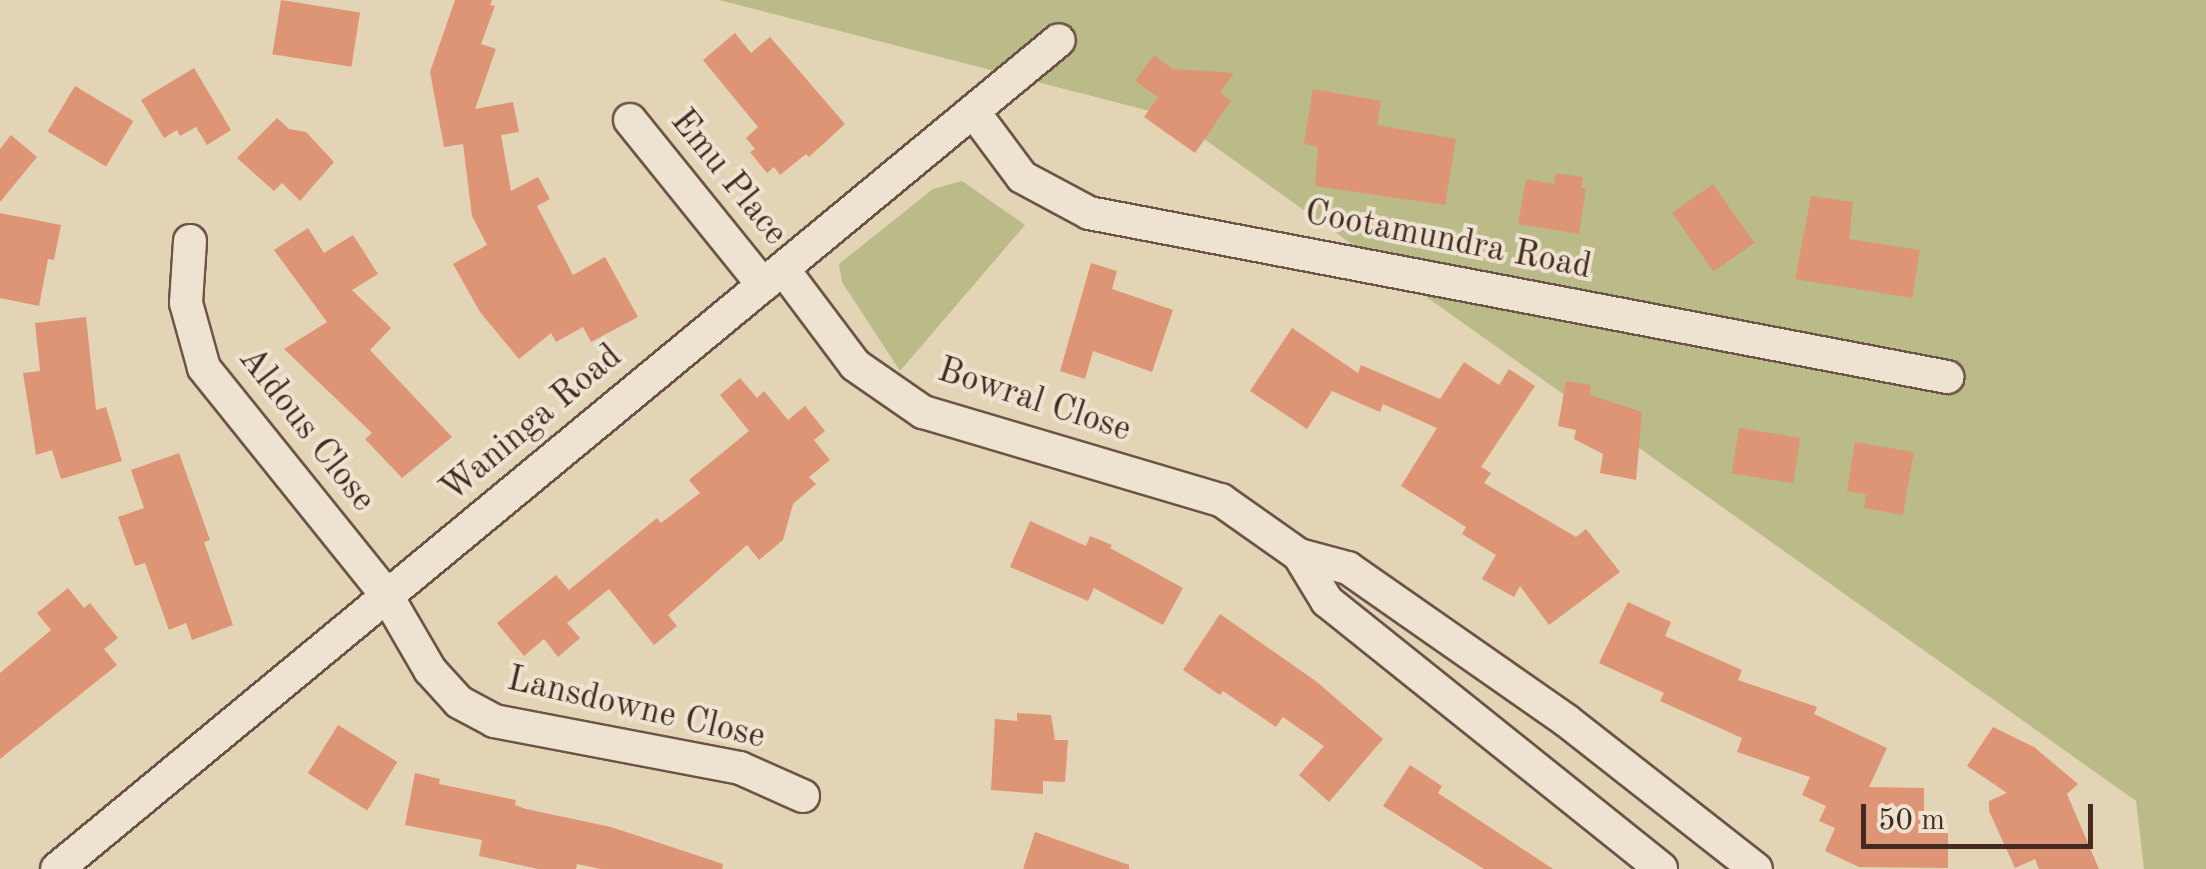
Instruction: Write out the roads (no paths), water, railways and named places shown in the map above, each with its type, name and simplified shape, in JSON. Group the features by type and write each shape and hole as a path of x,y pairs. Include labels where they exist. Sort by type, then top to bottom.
{"street":[{"name":"Waninga Road","path":"57,869 1059,40"},
{"name":"Cootamundra Road","path":"973,112 1022,177 1089,213 1947,376"},
{"name":"Emu Place","path":"630,120 773,277"},
{"name":"Aldous Close","path":"190,241 186,303 204,368 386,596"},
{"name":"Bowral Close","path":"773,277 855,365 923,412 1220,500 1299,556 1348,568 1567,721 1756,869"},
{"name":"Bowral Close","path":"1299,556 1326,601 1661,869"},
{"name":"Lansdowne Close","path":"386,596 430,670 459,702 494,721 740,768 802,796"}]}
